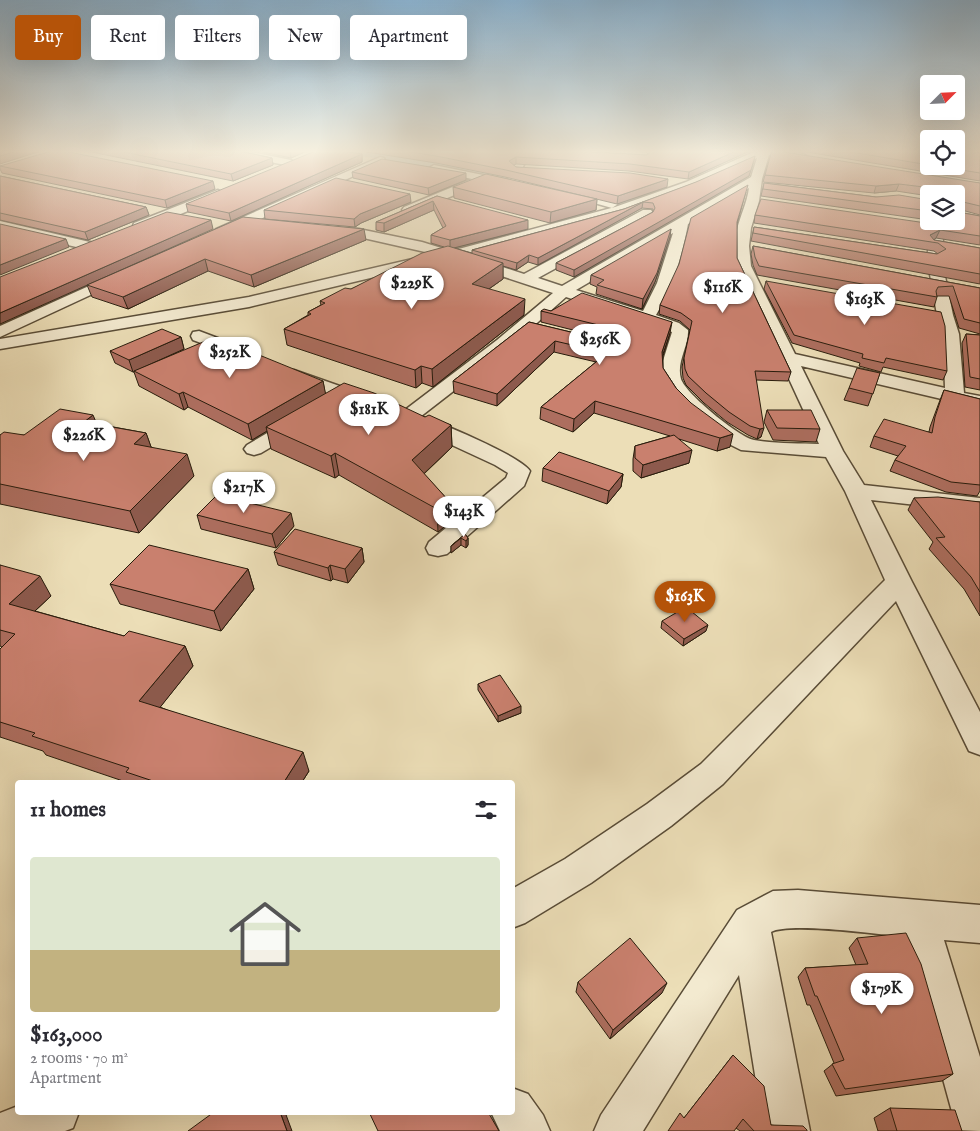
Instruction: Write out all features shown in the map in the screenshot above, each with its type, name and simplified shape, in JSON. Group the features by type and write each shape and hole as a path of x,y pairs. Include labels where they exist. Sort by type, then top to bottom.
{"street":[{"path":"124,232 189,203"},
{"path":"205,238 286,203"},
{"path":"394,216 426,203"},
{"path":"448,203 454,204"},
{"path":"595,203 623,209"},
{"path":"604,203 623,209"},
{"path":"0,344 249,302 456,254 623,209 640,203"},
{"path":"530,276 667,203"},
{"path":"393,412 524,326 568,288 682,223 730,203"},
{"path":"757,203 752,239 744,266 760,282 788,358 833,451 856,491 899,582 973,712 980,742"},
{"path":"148,210 186,218"},
{"path":"213,223 276,221"},
{"path":"521,221 550,229"},
{"path":"651,312 676,250 682,223"},
{"path":"0,225 93,245 71,254"},
{"path":"316,225 367,228 651,312 680,330 680,336 671,364 672,379 682,395 723,431 748,446 833,451"},
{"path":"935,230 935,250 939,283 951,334 955,395"},
{"path":"916,254 954,247"},
{"path":"0,332 133,270"},
{"path":"920,279 955,286"},
{"path":"62,303 113,325"},
{"path":"925,311 945,315"},
{"path":"524,326 543,330"},
{"path":"951,334 970,337"},
{"path":"204,343 251,358"},
{"path":"788,358 980,402"},
{"path":"278,369 329,405 393,412 503,460 519,471 516,481 438,548"},
{"path":"254,449 329,405"},
{"path":"856,491 980,504"},
{"path":"515,908 578,872 659,815 712,774 899,582"},
{"path":"617,1131 750,922 773,910 793,909 980,924"},
{"path":"918,918 980,1130"},
{"path":"750,922 787,1131"},
{"path":"515,1114 527,1131"},
{"path":"11,1131 50,1115"}],"building":[{"path":"0,203 126,203 146,207 85,232 0,213"},
{"path":"189,203 252,203 229,213 186,204"},
{"path":"280,203 388,203 360,214 354,219 264,210"},
{"path":"421,203 429,203 384,223 376,222"},
{"path":"434,203 463,203 528,220 450,240 431,235 446,226"},
{"path":"515,203 584,203 551,212"},
{"path":"642,203 538,258 529,255 517,263 472,250"},
{"path":"651,203 693,203 574,270 556,263 653,212 655,208 653,203"},
{"path":"717,203 743,203 737,222 737,258 791,372 755,371 764,428 760,429 750,426 729,412 688,376 684,358 692,321 681,313 660,305 679,264 691,218"},
{"path":"760,203 787,203 920,222 920,230 940,230 930,235 934,240 980,248 980,274 753,233 754,227 937,254 946,249 938,243 755,215"},
{"path":"867,203 920,203 920,210"},
{"path":"966,203 980,203 980,206"},
{"path":"167,212 211,220 0,313 0,277"},
{"path":"965,213 980,216 980,236 940,230 965,230"},
{"path":"243,217 364,229 251,275 205,259 123,297 87,285"},
{"path":"0,224 66,239 0,265"},
{"path":"671,229 657,273 643,299 597,285 604,280 591,275"},
{"path":"448,246 503,263 472,284 525,299 432,369 421,366 415,370 284,329 311,314 308,312 325,303 320,301 345,288 351,289 422,253"},
{"path":"753,246 980,288 980,323 964,319 953,286 938,287 936,291 937,297 759,266"},
{"path":"766,281 941,312 945,326 947,371 886,358 884,363 862,358 863,354 794,335"},
{"path":"582,293 672,322 662,352 663,368 676,388 691,403 733,434 720,438 595,401 574,419 541,407 607,353 555,341 497,394 453,381 529,322 612,342 620,341 623,335 619,330 541,311 544,309 551,311"},
{"path":"162,329 181,337 129,360 110,351"},
{"path":"966,334 980,335 980,379 970,377"},
{"path":"215,337 323,381 248,424 183,392 179,394 134,371"},
{"path":"857,368 880,373 873,394 849,388"},
{"path":"344,383 374,393 425,417 429,415 451,425 412,460 448,500 437,509 335,453 331,456 266,427"},
{"path":"944,390 980,399 980,485 951,482 895,460 906,446 874,436 884,419 932,433"},
{"path":"60,409 93,415 84,422 146,433 134,444 187,454 130,511 0,484 0,435 4,432 24,435"},
{"path":"767,410 811,410 820,429 777,428"},
{"path":"674,435 692,450 643,465 635,458 635,446"},
{"path":"559,452 623,474 609,491 543,468"},
{"path":"217,495 291,513 272,534 197,515"},
{"path":"938,497 980,502 980,592 971,577 936,538 945,537 914,498"},
{"path":"295,529 362,548 345,569 330,565 328,568 274,552"},
{"path":"465,534 468,538 466,541 461,538 451,546"},
{"path":"149,545 248,569 214,611 110,584"},
{"path":"0,565 40,576 9,604 124,636 129,631 185,646 139,701 303,752 285,780 150,780 126,772 129,768 32,736 35,733 0,722 0,649 15,634 0,630"},
{"path":"686,607 708,625 684,639 662,621"},
{"path":"500,675 521,706 498,716 478,684"},
{"path":"906,933 921,964 953,1074 845,1089 832,1064 844,1060 817,996 815,996 805,968 868,964 857,938"},
{"path":"630,938 667,983 613,1030 578,982"},
{"path":"733,1055 764,1086 771,1125 803,1126 807,1131 754,1131 743,1119 734,1131 668,1131 680,1113 684,1118"},
{"path":"890,1108 955,1110 962,1131 897,1131"},
{"path":"210,1115 281,1115 287,1131 188,1131"},
{"path":"370,1115 490,1115 499,1131 378,1131"}]}
